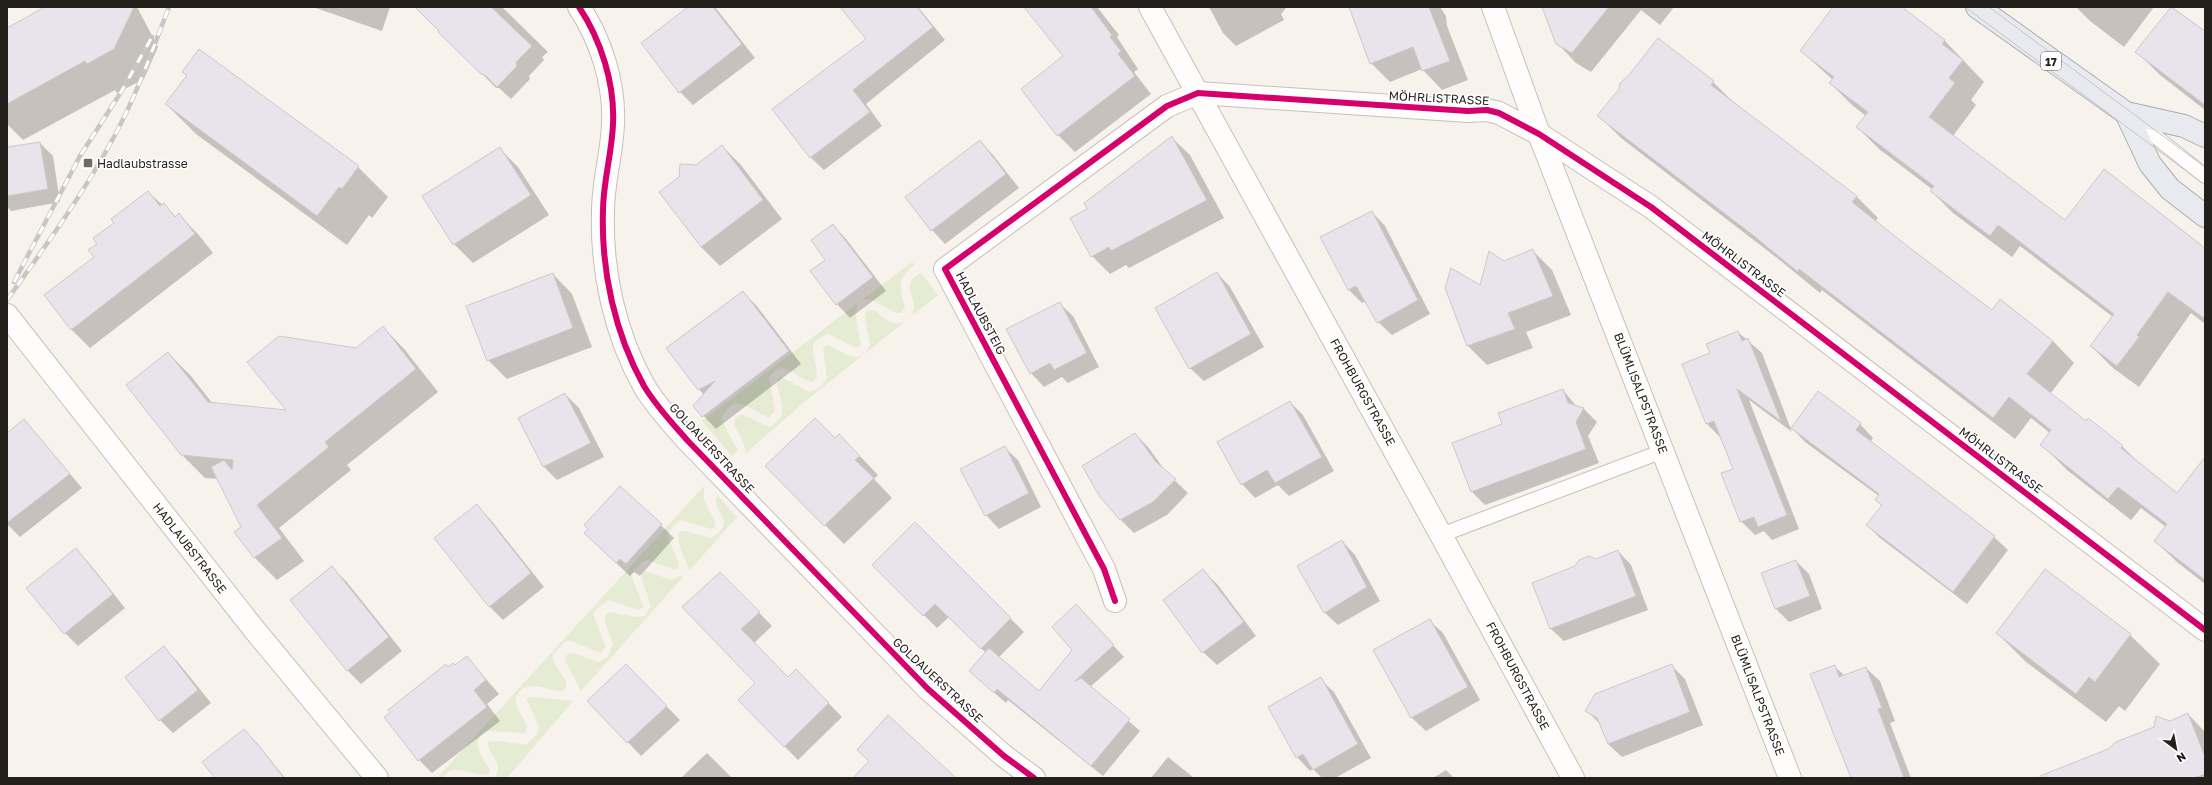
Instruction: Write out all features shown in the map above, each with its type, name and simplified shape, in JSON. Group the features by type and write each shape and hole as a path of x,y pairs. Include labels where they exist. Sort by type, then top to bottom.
{"main road":[{"name":"17","path":"1977,7 2126,113 2184,126 2205,136"},
{"name":"17","path":"2126,113 2150,164 2170,189 2205,216"}],"street":[{"name":"GOLDAUERSTRASSE","path":"579,7 590,24 606,68 614,108 603,210 605,263 612,299 626,348 644,386 665,416 687,440 928,689 1004,756 1034,778"},
{"name":"FROHBURGSTRASSE","path":"1150,7 1573,778"},
{"name":"BLÜMLISALPSTRASSE","path":"1493,7 1539,134 1790,778"},
{"name":"MÖHRLISTRASSE","path":"1198,93 1468,111 1487,110 1499,113 1539,134 1669,221 2205,630"},
{"name":"HADLAUBSTEIG","path":"1115,600 1104,569 945,269 1168,106 1198,93"},
{"name":"HADLAUBSTRASSE","path":"7,315 253,628 377,778"}],"lane":[{"path":"2126,113 2205,176"},
{"path":"1441,535 1663,451"}],"green space":[{"path":"912,262 915,265 909,269 902,278 901,289 905,307 901,313 891,311 879,303 867,299 861,301 857,306 856,313 861,344 858,347 854,347 829,334 820,338 815,342 813,347 817,378 812,382 784,368 779,368 774,371 769,378 775,411 769,418 746,406 735,403 727,409 721,419 738,451 732,456 702,421"},
{"path":"921,273 938,295 908,319 912,314 914,307 910,283 913,278"},
{"path":"874,310 890,322 894,323 903,322 908,319 803,403 745,454 744,444 736,428 734,419 742,414 769,427 776,423 782,413 777,380 781,377 810,392 821,387 827,378 823,348 828,345 851,356 861,356 866,352 870,345 865,317 866,311"},
{"path":"704,486 704,500 715,523 715,527 711,529 681,520 675,524 667,535 679,564 678,568 675,570 647,560 641,563 631,575 643,605 642,608 638,610 609,600 599,607 593,614 605,645 604,650 600,653 574,642 566,641 555,652 553,658 554,663 565,681 565,689 560,691 533,686 524,688 517,696 516,701 525,722 525,733 488,731 479,739 478,749 490,770 489,773 481,775 454,770 449,771 443,778 437,778"},
{"path":"717,495 737,517 689,571 679,545 679,535 681,531 685,531 711,538 719,532 724,521 717,507"},
{"path":"646,571 672,580 682,575 683,577 581,691 565,660 566,655 573,653 598,662 608,657 613,643 605,622 605,616 609,612 637,617 645,616 651,606 642,580 642,574"},
{"path":"531,697 573,701 507,778 494,778 498,768 488,747 488,742 498,741 526,745 537,734 539,727 527,700 527,698"}],"building":[{"path":"45,7 134,7 114,49 87,64 85,61 7,104 7,28"},
{"path":"415,7 491,7 532,46 516,62 517,66 497,87 485,75 481,74"},
{"path":"688,7 713,7 742,44 679,93 641,43"},
{"path":"840,7 917,7 933,27 853,90 870,112 810,158 772,109 866,39"},
{"path":"1024,7 1091,7 1112,35 1110,37 1121,51 1118,54 1135,76 1057,136 1021,89 1063,56"},
{"path":"1349,7 1429,7 1450,61 1422,71 1413,47 1370,64"},
{"path":"1542,7 1609,7 1572,53 1556,44"},
{"path":"1833,7 1902,7 1945,40 1942,44 1963,60 1949,78 1955,83 1929,117 2065,220 2104,169 2205,248 2205,319 2168,292 2137,335 2139,337 2117,366 2090,346 2114,314 1998,225 1990,236 1930,191 1934,186 1856,127 1868,112 1829,83 1834,77 1800,51"},
{"path":"2171,7 2205,31 2205,105 2135,52"},
{"path":"1658,38 1714,81 1711,85 1857,196 1852,202 1906,245 1992,310 2000,299 2053,341 2027,374 2086,421 2088,418 2106,432 2123,446 2121,448 2177,493 2205,457 2205,580 2154,541 2167,524 2118,487 2108,499 2040,445 2051,430 2009,397 1993,418 1799,269 1798,272 1754,236 1597,116 1619,89 1620,83 1629,75"},
{"path":"199,49 359,166 342,189 339,187 317,216 165,104 187,75 182,72"},
{"path":"1172,136 1207,200 1111,251 1109,247 1091,257 1070,218 1087,209 1084,203"},
{"path":"980,140 1006,174 931,231 905,197"},
{"path":"40,142 48,189 7,196 7,147"},
{"path":"722,145 763,200 701,247 659,192 679,177 680,164 696,165"},
{"path":"500,147 531,195 453,245 422,196"},
{"path":"148,191 160,206 164,203 175,217 179,213 195,234 71,330 44,295 94,257 88,250 97,244 93,238 114,223 111,219"},
{"path":"1372,211 1418,300 1377,323 1356,286 1348,290 1320,237"},
{"path":"833,224 873,277 836,305 810,271 825,260 811,240"},
{"path":"1533,249 1553,296 1508,313 1515,329 1467,346 1445,288 1451,268 1480,285 1489,251 1504,261"},
{"path":"1217,272 1251,334 1189,369 1155,308"},
{"path":"553,273 573,328 487,361 466,306"},
{"path":"743,291 789,351 702,417 693,406 715,381 698,390 666,348"},
{"path":"1060,302 1087,353 1054,370 1050,363 1030,374 1006,329"},
{"path":"383,326 416,369 325,442 329,447 257,505 282,538 254,558 234,532 241,527 211,467 224,460 232,470 233,460 181,455 126,385 168,352 208,402 286,410 247,362 279,336 356,348"},
{"path":"1738,331 1742,341 1748,338 1781,421 1737,389 1787,515 1758,527 1754,517 1740,522 1721,473 1733,469 1714,421 1706,424 1682,364 1710,353 1706,344"},
{"path":"1563,389 1568,403 1584,408 1576,422 1586,449 1471,492 1452,443 1502,424 1498,413"},
{"path":"1818,391 1861,423 1856,430 1995,536 1953,592 1866,525 1882,505 1875,500 1879,494 1791,428"},
{"path":"565,393 591,443 543,467 518,418"},
{"path":"1290,401 1322,457 1275,483 1267,470 1241,485 1217,442"},
{"path":"815,418 835,438 839,434 860,456 855,460 874,478 824,526 765,466"},
{"path":"24,419 70,474 7,523 7,433"},
{"path":"1135,433 1156,462 1176,479 1153,502 1120,520 1100,497 1082,466"},
{"path":"1005,446 1029,493 985,516 960,469"},
{"path":"620,486 662,524 626,564 620,559 616,563 584,533 588,529 584,525"},
{"path":"477,504 531,573 489,607 434,538"},
{"path":"915,522 1011,618 981,649 935,604 923,616 872,565"},
{"path":"1342,540 1367,587 1324,613 1297,566"},
{"path":"76,548 113,594 64,634 26,588"},
{"path":"1618,550 1636,596 1550,629 1532,583 1575,566 1579,560 1589,556 1596,559"},
{"path":"1796,560 1810,596 1775,609 1761,573"},
{"path":"332,566 389,637 347,671 290,600"},
{"path":"1203,569 1244,622 1202,653 1163,600"},
{"path":"2045,569 2131,634 2095,682 2089,677 2076,694 1996,633"},
{"path":"720,572 760,612 741,629 788,677 796,669 829,703 784,747 738,700 755,683 682,607"},
{"path":"1076,604 1114,645 1074,682 1081,678 1130,719 1091,766 997,689 994,693 969,671 989,648 1039,691 1072,650 1052,627"},
{"path":"1430,619 1468,687 1411,718 1373,650"},
{"path":"164,646 198,690 159,721 125,677"},
{"path":"467,656 486,680 474,690 487,707 418,761 384,717 390,713 388,710 446,664 448,667 453,663 455,665"},
{"path":"626,664 667,706 627,743 587,701"},
{"path":"1672,664 1690,712 1608,744 1597,718 1585,711 1595,694"},
{"path":"1835,665 1839,677 1866,667 1882,708 1878,709 1904,778 1851,778 1810,674"},
{"path":"1321,677 1358,744 1313,770 1303,754 1296,758 1268,707"},
{"path":"2188,713 2205,757 2205,774 2194,778 2040,778 2040,776 2108,749 2116,742 2154,727 2156,716 2170,721"},
{"path":"888,715 956,778 853,778 869,761 857,750"},
{"path":"244,729 284,778 215,778 202,762"}],"tram line":[{"path":"1965,7 2205,185"},
{"path":"1989,7 2205,167"}],"railway":[{"path":"7,300 50,240 103,157 123,120 169,7"},
{"path":"14,282 80,156 121,92 152,37"}],"cycle path":[{"path":"579,7 600,48 612,93 613,124 603,200 604,256 607,279 612,302 625,345 644,386 670,421 687,440 928,689 1004,756 1034,778"},
{"path":"1115,601 1104,569 945,269 1167,106 1198,93 1468,111 1487,110 1499,113 1539,134 1651,207 2205,630"}],"place":[{"name":"Hadlaubstrasse","path":"88,163"}]}
